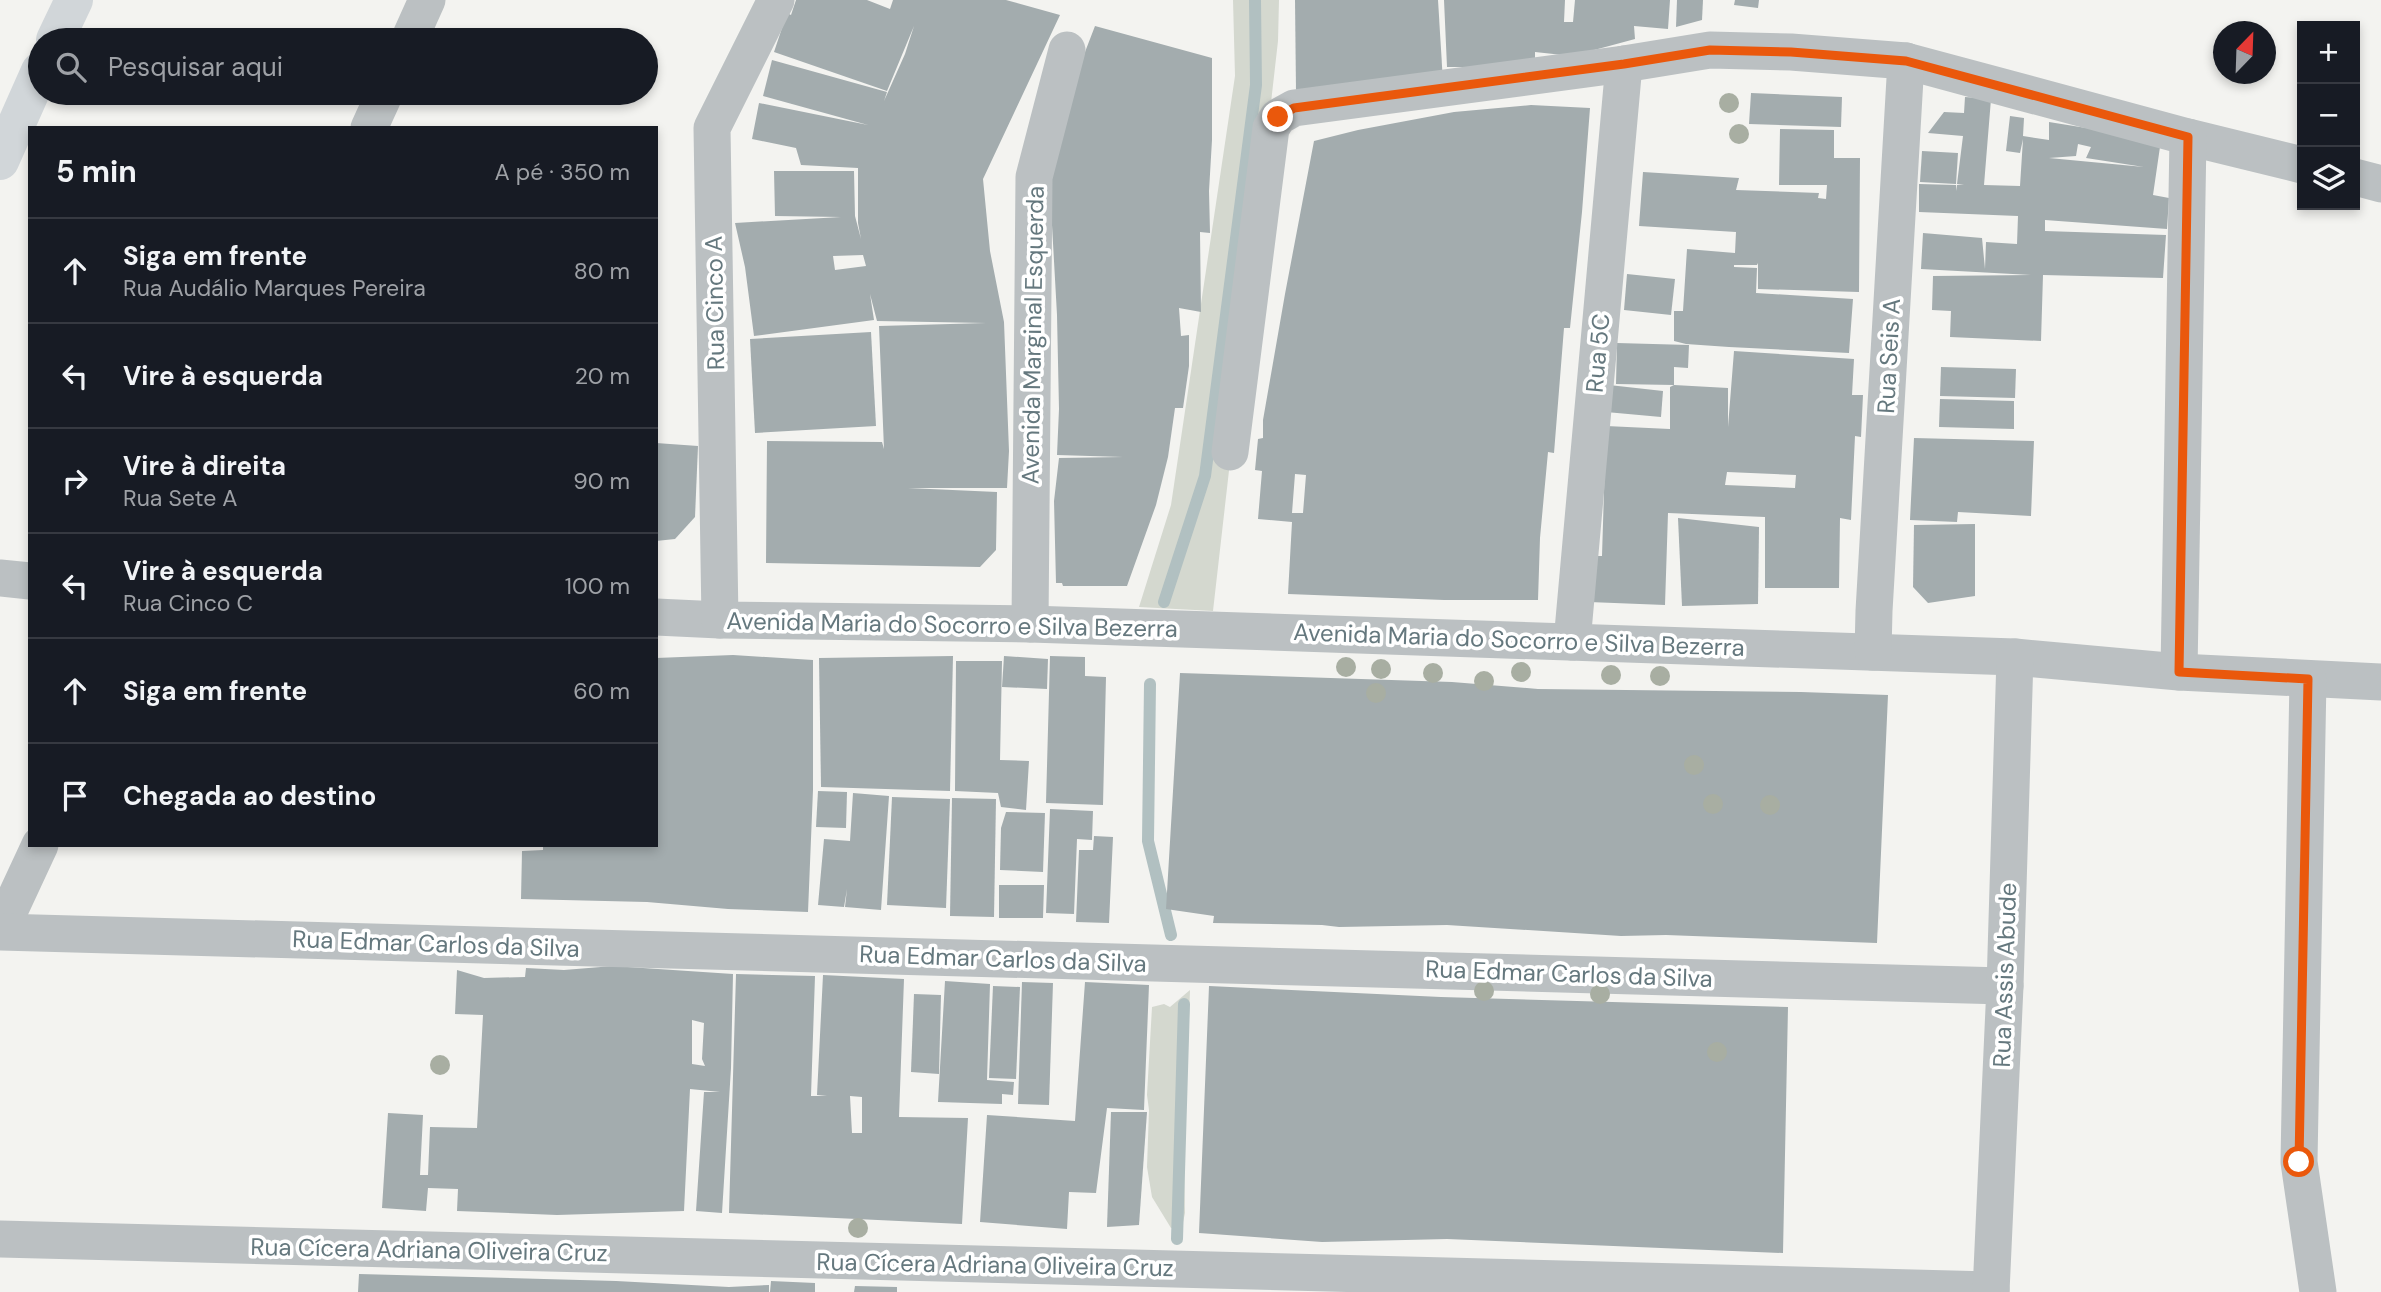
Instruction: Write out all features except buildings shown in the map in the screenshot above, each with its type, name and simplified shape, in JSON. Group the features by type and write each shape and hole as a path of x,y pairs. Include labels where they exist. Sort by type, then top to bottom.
{"main road":[{"path":"61,28 74,0"},
{"path":"0,161 28,98"}],"street":[{"path":"414,28 427,0"},
{"name":"Rua Cinco A","path":"720,620 712,128 776,0"},
{"name":"Avenida Marginal Esquerda","path":"1030,624 1034,177 1067,50"},
{"path":"1230,452 1271,128 1278,117 1294,108 1710,50 1791,52 1906,61 2188,137 2297,163"},
{"name":"Rua Seis A","path":"1873,653 1906,61"},
{"name":"Rua 5C","path":"1572,642 1624,64"},
{"path":"370,126 380,105"},
{"path":"2179,672 2188,137"},
{"path":"2360,178 2381,184"},
{"path":"0,578 28,580"},
{"name":"Avenida Maria do Socorro e Silva Bezerra","path":"658,617 1030,624 2015,657 2179,672 2381,682"},
{"name":"Rua Assis Abude","path":"1991,1291 2005,986 2015,657"},
{"path":"2308,679 2299,1162 2318,1292"},
{"path":"0,932 39,847"},
{"name":"Rua Edmar Carlos da Silva","path":"0,932 2005,986"},
{"name":"Rua Cícera Adriana Oliveira Cruz","path":"0,1239 1991,1291"}],"shaded area":[{"path":"1233,0 1279,0 1278,41 1213,611 1139,607 1171,505 1235,76"},
{"path":"1190,990 1184,1162 1185,1213 1182,1227 1171,1228 1152,1197 1147,1167 1147,1095 1152,1007 1164,1004 1170,1007"}],"waterway":[{"path":"1164,602 1205,476 1256,85 1255,0"},
{"path":"1150,684 1148,841 1171,935"},
{"path":"1177,1239 1184,1004"}],"route":[{"path":"1278,117 1294,108 1710,50 1791,52 1906,61 2188,137 2179,672 2308,679 2299,1162"}]}
